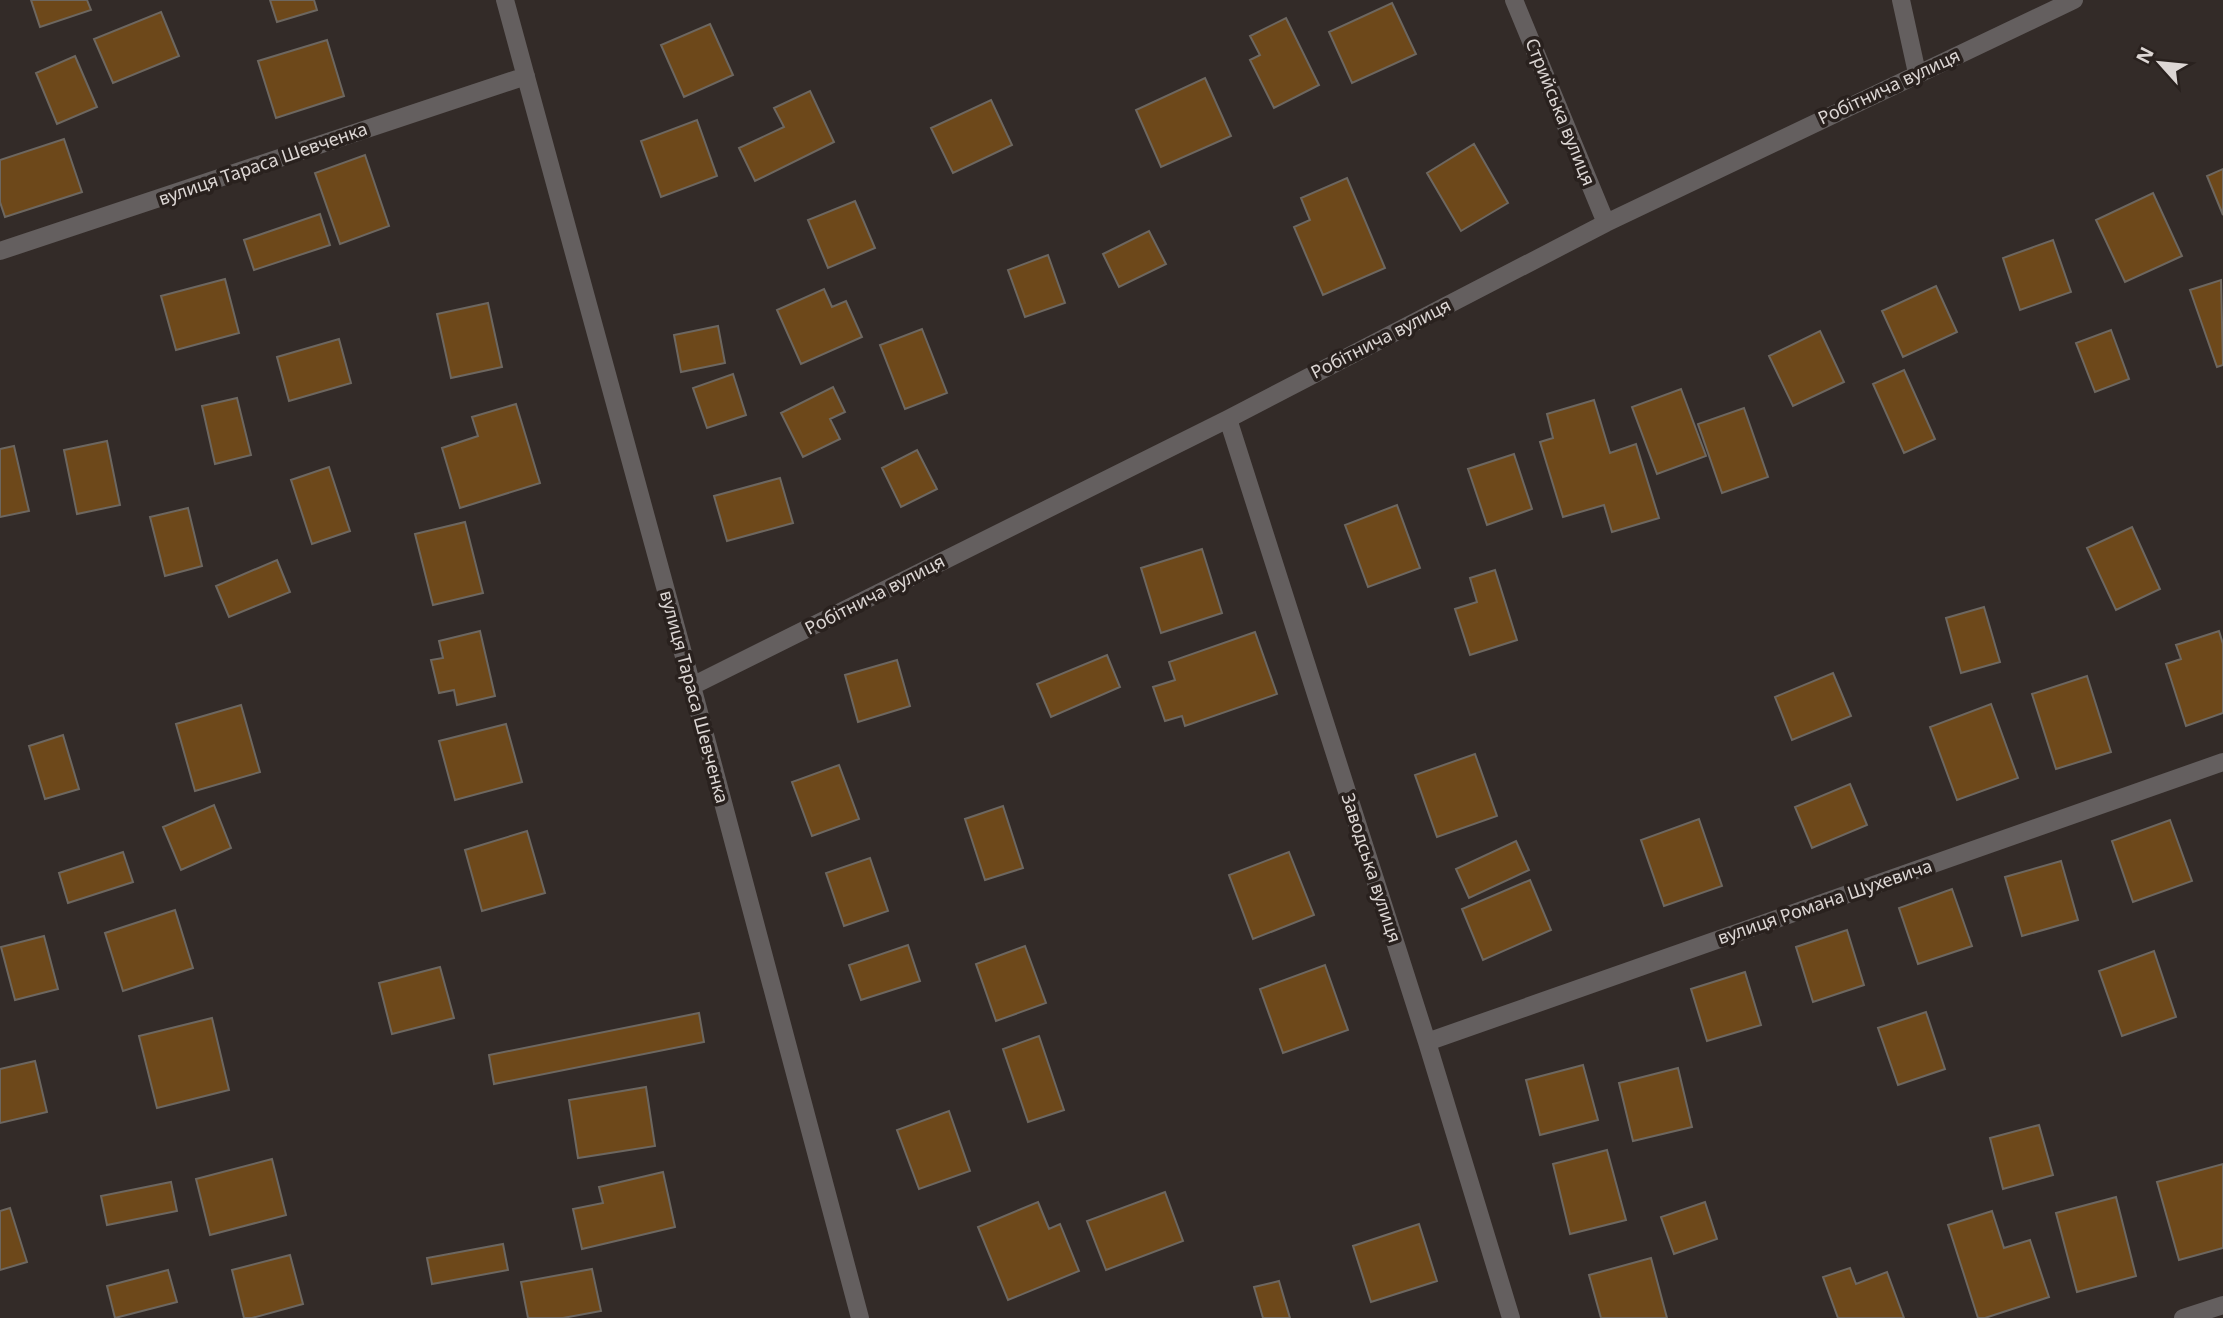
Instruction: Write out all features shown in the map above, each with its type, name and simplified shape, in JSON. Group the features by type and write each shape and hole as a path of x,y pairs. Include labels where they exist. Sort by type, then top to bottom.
{"street":[{"name":"вулиця Тараса Шевченка","path":"505,0 692,686 860,1318"},
{"name":"Стрийська вулиця","path":"1514,0 1606,223"},
{"path":"1901,0 1917,73"},
{"name":"Робітнича вулиця","path":"692,686 1228,418 1606,223 2074,0"},
{"name":"вулиця Тараса Шевченка","path":"0,251 526,76"},
{"name":"Заводська вулиця","path":"1228,418 1427,1042 1511,1318"},
{"name":"вулиця Романа Шухевича","path":"1427,1042 2223,762"},
{"path":"2183,1318 2223,1305"}],"building":[{"path":"31,0 87,0 91,10 40,27"},
{"path":"270,0 314,0 317,10 277,22"},
{"path":"1392,3 1416,54 1352,83 1329,32"},
{"path":"161,12 179,56 113,83 94,39"},
{"path":"1286,18 1319,85 1274,108 1250,60 1260,55 1250,36"},
{"path":"710,24 733,75 684,97 661,45"},
{"path":"327,40 344,96 276,118 258,61"},
{"path":"75,56 97,107 57,124 36,73"},
{"path":"1205,78 1231,136 1161,167 1136,110"},
{"path":"810,91 834,142 755,181 739,148 784,127 774,108"},
{"path":"991,100 1012,145 953,173 931,128"},
{"path":"697,120 717,176 661,197 641,141"},
{"path":"64,139 82,192 5,217 0,202 0,160"},
{"path":"1474,144 1508,203 1461,231 1427,173"},
{"path":"365,155 389,226 340,244 315,173"},
{"path":"2223,169 2223,215 2207,176"},
{"path":"1347,178 1385,268 1323,295 1294,227 1310,220 1301,198"},
{"path":"2153,193 2182,256 2125,282 2096,220"},
{"path":"855,201 875,248 828,268 808,220"},
{"path":"320,214 330,245 254,270 244,240"},
{"path":"1149,231 1166,264 1119,287 1103,254"},
{"path":"2053,240 2071,292 2020,310 2003,258"},
{"path":"1048,255 1065,303 1025,317 1008,270"},
{"path":"225,279 239,333 176,350 161,296"},
{"path":"2221,280 2223,365 2217,367 2190,290"},
{"path":"1936,286 1957,332 1903,357 1882,311"},
{"path":"824,289 832,307 846,301 862,337 801,364 777,310"},
{"path":"488,303 502,367 451,378 437,314"},
{"path":"718,326 725,363 681,372 674,335"},
{"path":"922,329 947,393 905,409 880,345"},
{"path":"2111,330 2129,379 2095,392 2076,343"},
{"path":"1820,331 1844,382 1793,406 1769,356"},
{"path":"339,339 351,383 289,401 277,357"},
{"path":"1904,370 1935,439 1904,453 1873,384"},
{"path":"733,374 746,415 707,428 693,388"},
{"path":"833,387 845,412 830,419 840,439 803,457 781,413"},
{"path":"1681,389 1706,456 1657,474 1632,407"},
{"path":"237,398 251,455 215,464 202,406"},
{"path":"1594,400 1610,453 1636,444 1659,518 1612,532 1604,505 1563,517 1540,442 1553,438 1547,414"},
{"path":"516,404 540,483 460,508 442,448 478,436 472,417"},
{"path":"1744,408 1768,477 1722,493 1698,424"},
{"path":"107,441 120,505 77,514 64,450"},
{"path":"14,446 29,511 0,517 0,449"},
{"path":"917,450 937,489 901,507 882,468"},
{"path":"1514,454 1532,509 1487,525 1468,469"},
{"path":"329,467 350,531 312,544 291,480"},
{"path":"780,478 793,523 727,541 714,496"},
{"path":"1397,505 1420,568 1368,587 1345,525"},
{"path":"188,508 202,566 165,576 150,517"},
{"path":"465,522 483,593 433,605 415,534"},
{"path":"2132,527 2160,589 2116,610 2087,548"},
{"path":"1202,549 1222,613 1161,633 1141,568"},
{"path":"277,560 290,592 229,617 216,586"},
{"path":"1495,570 1517,640 1470,655 1455,609 1477,602 1470,578"},
{"path":"1984,607 2000,662 1961,673 1946,618"},
{"path":"480,631 495,696 457,705 454,690 439,693 431,660 443,658 439,641"},
{"path":"2219,631 2223,644 2223,713 2186,726 2166,664 2181,659 2176,645"},
{"path":"1255,632 1277,694 1185,726 1182,716 1165,721 1153,687 1175,680 1169,662"},
{"path":"1107,655 1120,687 1051,717 1037,684"},
{"path":"897,660 910,706 858,722 845,675"},
{"path":"1833,673 1851,716 1792,740 1775,697"},
{"path":"2087,676 2111,752 2056,769 2032,694"},
{"path":"1991,704 2018,778 1957,800 1930,727"},
{"path":"241,705 260,772 195,791 176,724"},
{"path":"506,724 522,782 455,800 439,741"},
{"path":"63,735 79,789 45,799 29,746"},
{"path":"1475,754 1497,816 1437,837 1415,775"},
{"path":"839,765 859,819 812,836 792,782"},
{"path":"1850,784 1867,825 1812,848 1795,807"},
{"path":"214,805 231,848 181,870 163,827"},
{"path":"1003,806 1023,868 985,880 965,819"},
{"path":"1699,819 1722,886 1664,906 1641,840"},
{"path":"2170,820 2192,881 2133,902 2112,841"},
{"path":"527,831 545,893 482,911 465,850"},
{"path":"1516,841 1529,870 1469,898 1456,869"},
{"path":"123,852 133,882 68,903 59,873"},
{"path":"1289,852 1314,915 1253,939 1229,875"},
{"path":"870,858 888,911 844,926 826,873"},
{"path":"2061,861 2078,920 2022,936 2005,877"},
{"path":"1530,880 1551,930 1483,960 1462,909"},
{"path":"1952,889 1972,946 1918,964 1899,908"},
{"path":"175,910 193,968 123,991 105,933"},
{"path":"1847,930 1864,985 1813,1002 1796,947"},
{"path":"44,936 58,989 15,1000 1,947"},
{"path":"908,945 920,981 861,1000 849,965"},
{"path":"1025,946 1046,1003 996,1021 976,964"},
{"path":"2154,951 2176,1017 2122,1036 2099,971"},
{"path":"1325,965 1348,1030 1283,1053 1260,989"},
{"path":"440,967 454,1018 392,1034 379,983"},
{"path":"1745,972 1761,1025 1707,1041 1691,989"},
{"path":"1926,1012 1945,1069 1898,1085 1878,1028"},
{"path":"699,1013 704,1042 494,1084 489,1055"},
{"path":"212,1018 229,1090 157,1108 139,1036"},
{"path":"1039,1036 1064,1110 1028,1122 1003,1049"},
{"path":"35,1061 47,1112 0,1123 0,1069"},
{"path":"1583,1065 1598,1120 1540,1135 1526,1080"},
{"path":"1678,1068 1692,1127 1633,1141 1619,1083"},
{"path":"646,1087 655,1146 578,1158 569,1100"},
{"path":"949,1111 970,1171 919,1189 897,1130"},
{"path":"2039,1125 2053,1175 2003,1189 1990,1138"},
{"path":"1607,1150 1626,1220 1570,1234 1553,1164"},
{"path":"272,1159 286,1215 210,1235 196,1179"},
{"path":"2223,1164 2223,1248 2179,1260 2157,1182"},
{"path":"663,1172 675,1227 582,1249 573,1209 603,1203 599,1187"},
{"path":"171,1182 177,1211 107,1225 101,1196"},
{"path":"1165,1192 1183,1241 1106,1270 1087,1221"},
{"path":"2116,1197 2136,1276 2077,1292 2056,1213"},
{"path":"1038,1202 1049,1229 1060,1224 1079,1271 1008,1300 978,1227"},
{"path":"1705,1202 1717,1239 1674,1254 1661,1217"},
{"path":"10,1208 27,1262 0,1270 0,1211"},
{"path":"1992,1211 2004,1248 2030,1240 2049,1297 1978,1318 1948,1225"},
{"path":"1419,1224 1437,1281 1371,1302 1353,1246"},
{"path":"503,1244 508,1270 432,1284 427,1258"},
{"path":"290,1255 303,1304 244,1318 232,1270"},
{"path":"1651,1258 1667,1318 1601,1318 1589,1275"},
{"path":"1850,1268 1856,1284 1887,1272 1904,1318 1838,1318 1823,1277"},
{"path":"592,1269 601,1311 563,1318 528,1318 521,1282"},
{"path":"168,1270 177,1302 115,1318 107,1286"},
{"path":"1279,1281 1290,1318 1263,1318 1254,1287"}]}
